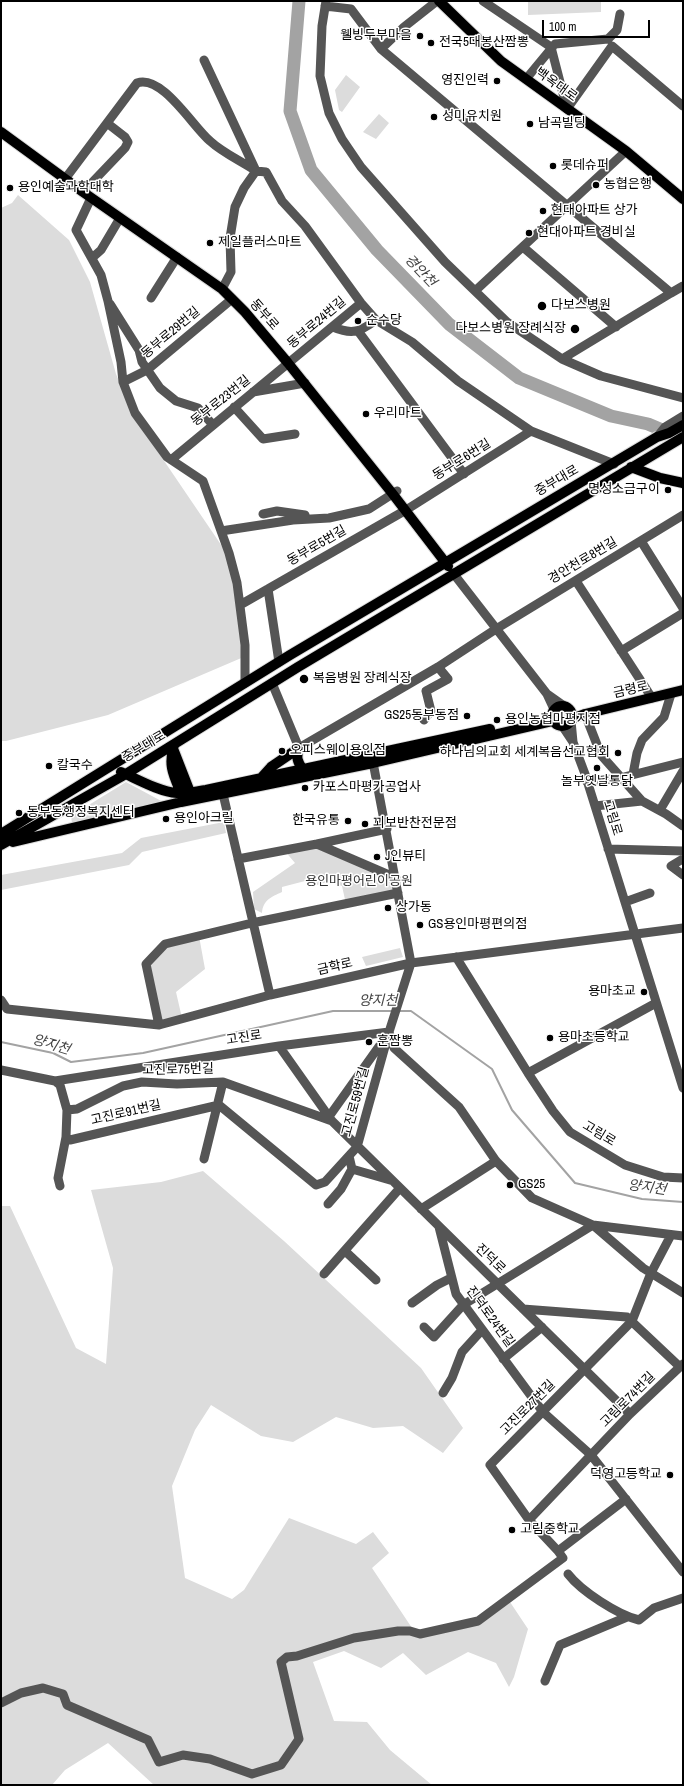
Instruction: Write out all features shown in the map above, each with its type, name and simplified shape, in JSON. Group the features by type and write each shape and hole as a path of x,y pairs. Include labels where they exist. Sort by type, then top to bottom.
{"main road":[{"name":"백옥대로","path":"438,1 501,61 626,151 683,199"},
{"name":"동부로","path":"1,132 87,195 222,289 288,363 395,492 406,510 453,573"},
{"name":"중부대로","path":"1,834 290,655 445,562 614,464 657,437 669,433 683,425"},
{"name":"중부대로","path":"1,845 126,774 298,666 683,437"},
{"path":"636,465 660,478 683,483"},
{"name":"금령로","path":"569,722 585,714 683,690"},
{"path":"558,712 585,714"},
{"path":"1,845 372,759 558,712 572,712 569,722 558,726 558,712"},
{"path":"174,745 174,754 186,793"},
{"path":"299,748 297,756 299,764 304,769"},
{"path":"261,778 271,767 299,748"},
{"path":"110,767 177,794 304,769 372,759"}],"street":[{"path":"381,49 404,27 438,1"},
{"path":"483,1 551,47 568,109"},
{"path":"671,293 381,49 351,9 326,3 320,76 330,113 342,139 361,167 446,262 507,322 562,360 601,376 683,398"},
{"path":"526,79 555,44 608,39 617,30 620,14"},
{"path":"568,109 612,46 683,106"},
{"path":"204,60 256,171"},
{"path":"66,179 136,83 142,81 148,82 162,91 183,109 209,141 256,171 266,172 282,201 305,226 361,303 376,320 412,342 458,381 531,431 614,464"},
{"path":"106,123 125,137 128,142 125,148 87,195 76,230 101,275 121,362 123,382 135,413 167,457 203,481 221,531 237,583 245,645 245,683"},
{"path":"475,291 626,151"},
{"path":"222,289 232,272 230,238 236,207 244,188 256,171"},
{"path":"92,258 101,250 120,218"},
{"path":"523,247 616,327"},
{"path":"151,298 177,257"},
{"path":"562,360 683,286"},
{"name":"동부로29번길","path":"123,382 147,370 232,299"},
{"path":"108,301 139,350 142,362 160,388 176,401 198,408 213,424"},
{"name":"동부로24번길","path":"288,363 361,303"},
{"path":"332,327 346,332 358,331 376,320"},
{"path":"358,331 464,474"},
{"name":"동부로23번길","path":"171,460 234,406 288,363"},
{"path":"252,393 305,383"},
{"path":"234,406 264,440 295,434"},
{"path":"657,437 665,427 683,416"},
{"name":"동부로6번길","path":"406,510 531,431"},
{"path":"221,531 293,520 329,518 370,509 395,492"},
{"name":"동부로5번길","path":"240,605 406,510"},
{"path":"263,514 277,511 329,518"},
{"name":"경안천로8번길","path":"299,748 438,668 496,629 683,515"},
{"path":"642,541 683,608"},
{"path":"453,573 547,694 558,712"},
{"path":"576,581 652,698"},
{"path":"268,589 279,662"},
{"path":"621,651 683,613"},
{"path":"424,720 431,711 426,691 448,679 438,668"},
{"path":"272,683 299,748"},
{"path":"633,774 637,753 642,740 664,717 671,694"},
{"path":"585,714 601,755 620,778 642,801 660,810 683,826"},
{"name":"고림로","path":"569,722 573,742 588,782 683,1088"},
{"path":"372,759 396,878 410,967"},
{"path":"588,782 620,778 683,762"},
{"path":"660,810 683,771"},
{"path":"223,794 270,995"},
{"path":"595,806 642,801"},
{"path":"238,859 387,829"},
{"path":"318,844 396,878"},
{"path":"608,849 682,855"},
{"path":"612,862 629,850"},
{"path":"682,855 671,866 683,875"},
{"path":"159,1025 146,964 165,944 252,923 398,893"},
{"path":"625,902 650,893"},
{"name":"금학로","path":"1,1000 7,1009 159,1025 270,995 456,957 683,928"},
{"name":"고림로","path":"456,957 552,1111 570,1132 625,1165 663,1177 683,1178"},
{"name":"고진로59번길","path":"218,1105 316,1185 325,1182 357,1147 390,1030 410,967"},
{"path":"528,1073 656,1003"},
{"path":"330,1120 390,1030"},
{"path":"390,1030 394,1048 459,1107 496,1161 532,1198 594,1225 683,1236"},
{"name":"고진로","path":"1,1070 55,1081 390,1030"},
{"name":"진덕로","path":"279,1046 330,1120 630,1414"},
{"path":"55,1081 60,1085 67,1110 66,1137 58,1178 60,1186"},
{"name":"고진로75번길","path":"67,1110 77,1109 123,1086 142,1082 177,1084 223,1082 204,1159"},
{"name":"진덕로","path":"223,1082 330,1120"},
{"name":"고진로91번길","path":"66,1137 70,1140 218,1105"},
{"path":"328,1204 341,1189 352,1169 349,1156"},
{"path":"421,1209 496,1161"},
{"path":"352,1169 392,1180"},
{"path":"324,1274 400,1188"},
{"path":"594,1225 642,1268 683,1293"},
{"path":"424,1327 434,1337 463,1304 594,1225"},
{"name":"진덕로24번길","path":"438,1226 456,1294 543,1412"},
{"path":"632,1321 651,1273 671,1235"},
{"path":"344,1251 376,1280"},
{"path":"412,1303 437,1285 451,1278"},
{"path":"523,1309 628,1317 682,1366"},
{"name":"고진로27번길","path":"529,1520 490,1465 632,1321"},
{"path":"504,1358 542,1327"},
{"path":"443,1393 452,1378 462,1352 482,1330"},
{"name":"고림로74번길","path":"529,1520 630,1414 682,1366"},
{"path":"543,1412 591,1455 683,1572"},
{"path":"558,1551 626,1499"},
{"path":"1,1703 21,1693 43,1688 63,1694 67,1704 148,1740 159,1762 183,1756 210,1759 252,1774 281,1764 299,1739 281,1662 287,1657 297,1656 354,1638 398,1631 410,1631 420,1634 478,1621 563,1558 529,1520"},
{"path":"568,1574 576,1584 627,1618 639,1620 654,1608 683,1598"},
{"path":"545,1681 560,1645 627,1618"}],"green space":[{"path":"528,1 601,1 601,12 528,15"},
{"path":"346,75 360,87 342,112 339,110 335,90"},
{"path":"379,114 389,123 376,139 363,132"},
{"path":"18,195 69,240 90,282 116,374 135,418 230,558 246,656 108,715 1,741 1,208 12,203"},
{"path":"562,710 566,712 568,716 566,720 562,722 558,720 556,716 558,712"},
{"path":"126,782 165,803 72,823 71,816"},
{"path":"224,822 226,833 142,852 129,865 1,890 1,875 122,853 141,838"},
{"name":"용인마평어린이공원","path":"317,844 396,878 398,893 346,904 342,886 327,882 317,885 316,881 305,881 282,887 282,892 271,897 266,902 262,913 254,909 253,892 295,863 284,850"},
{"path":"199,936 205,969 176,992 182,1018 159,1025 146,964 165,944"},
{"path":"400,948 403,957 366,966 362,957"},
{"path":"203,1171 284,1241 421,1368 463,1428 443,1453 403,1426 373,1428 336,1417 293,1442 261,1436 211,1405 195,1430 172,1486 185,1578 232,1599 244,1590 289,1518 356,1544 373,1532 389,1553 372,1568 418,1637 478,1622 508,1599 528,1629 514,1677 509,1687 496,1663 468,1652 426,1675 403,1653 381,1668 344,1651 313,1662 334,1721 367,1722 390,1750 432,1785 154,1785 108,1743 65,1770 52,1785 1,1785 1,1206 10,1206 76,1348 106,1364 113,1268 91,1190 161,1182"}],"waterway":[{"name":"경안천","path":"299,1 290,111 311,170 377,250 449,324 519,378 611,416 648,424 674,435"},
{"name":"양지천","path":"1,1042 53,1053 71,1062 143,1053 333,1011 393,1011"},
{"name":"양지천","path":"399,1011 411,1011 492,1069 512,1110 575,1183 642,1199 683,1202"}],"place":[{"name":"웰빙두부마을","path":"420,36"},
{"name":"전국5대봉산짬뽕","path":"431,43"},
{"name":"영진인력","path":"497,81"},
{"name":"성미유치원","path":"434,117"},
{"name":"남곡빌딩","path":"530,124"},
{"name":"롯데슈퍼","path":"553,166"},
{"name":"농협은행","path":"596,185"},
{"name":"용인예술과학대학","path":"10,188"},
{"name":"현대아파트 상가","path":"543,211"},
{"name":"현대아파트 경비실","path":"529,233"},
{"name":"제일플러스마트","path":"210,243"},
{"name":"다보스병원","path":"542,306"},
{"name":"순수당","path":"358,321"},
{"name":"다보스병원 장례식장","path":"575,329"},
{"name":"우리마트","path":"366,414"},
{"name":"명성소금구이","path":"668,490"},
{"name":"복음병원 장례식장","path":"304,679"},
{"name":"GS25동부동점","path":"467,716"},
{"name":"용인농협마평지점","path":"497,720"},
{"name":"오피스웨이용인점","path":"282,751"},
{"name":"하나님의교회 세계복음선교협회","path":"618,753"},
{"name":"칼국수","path":"49,766"},
{"name":"놀부옛날통닭","path":"597,768"},
{"name":"카포스마평카공업사","path":"305,788"},
{"name":"동부동행정복지센터","path":"19,813"},
{"name":"용인아크릴","path":"166,819"},
{"name":"한국유통","path":"348,821"},
{"name":"꾀보반찬전문점","path":"365,824"},
{"name":"J인뷰티","path":"377,857"},
{"name":"상가동","path":"388,908"},
{"name":"GS용인마평편의점","path":"420,925"},
{"name":"용마초교","path":"644,992"},
{"name":"용마초등학교","path":"550,1038"},
{"name":"훈짬뽕","path":"369,1042"},
{"name":"GS25","path":"510,1185"},
{"name":"덕영고등학교","path":"670,1475"},
{"name":"고림중학교","path":"512,1530"}]}
